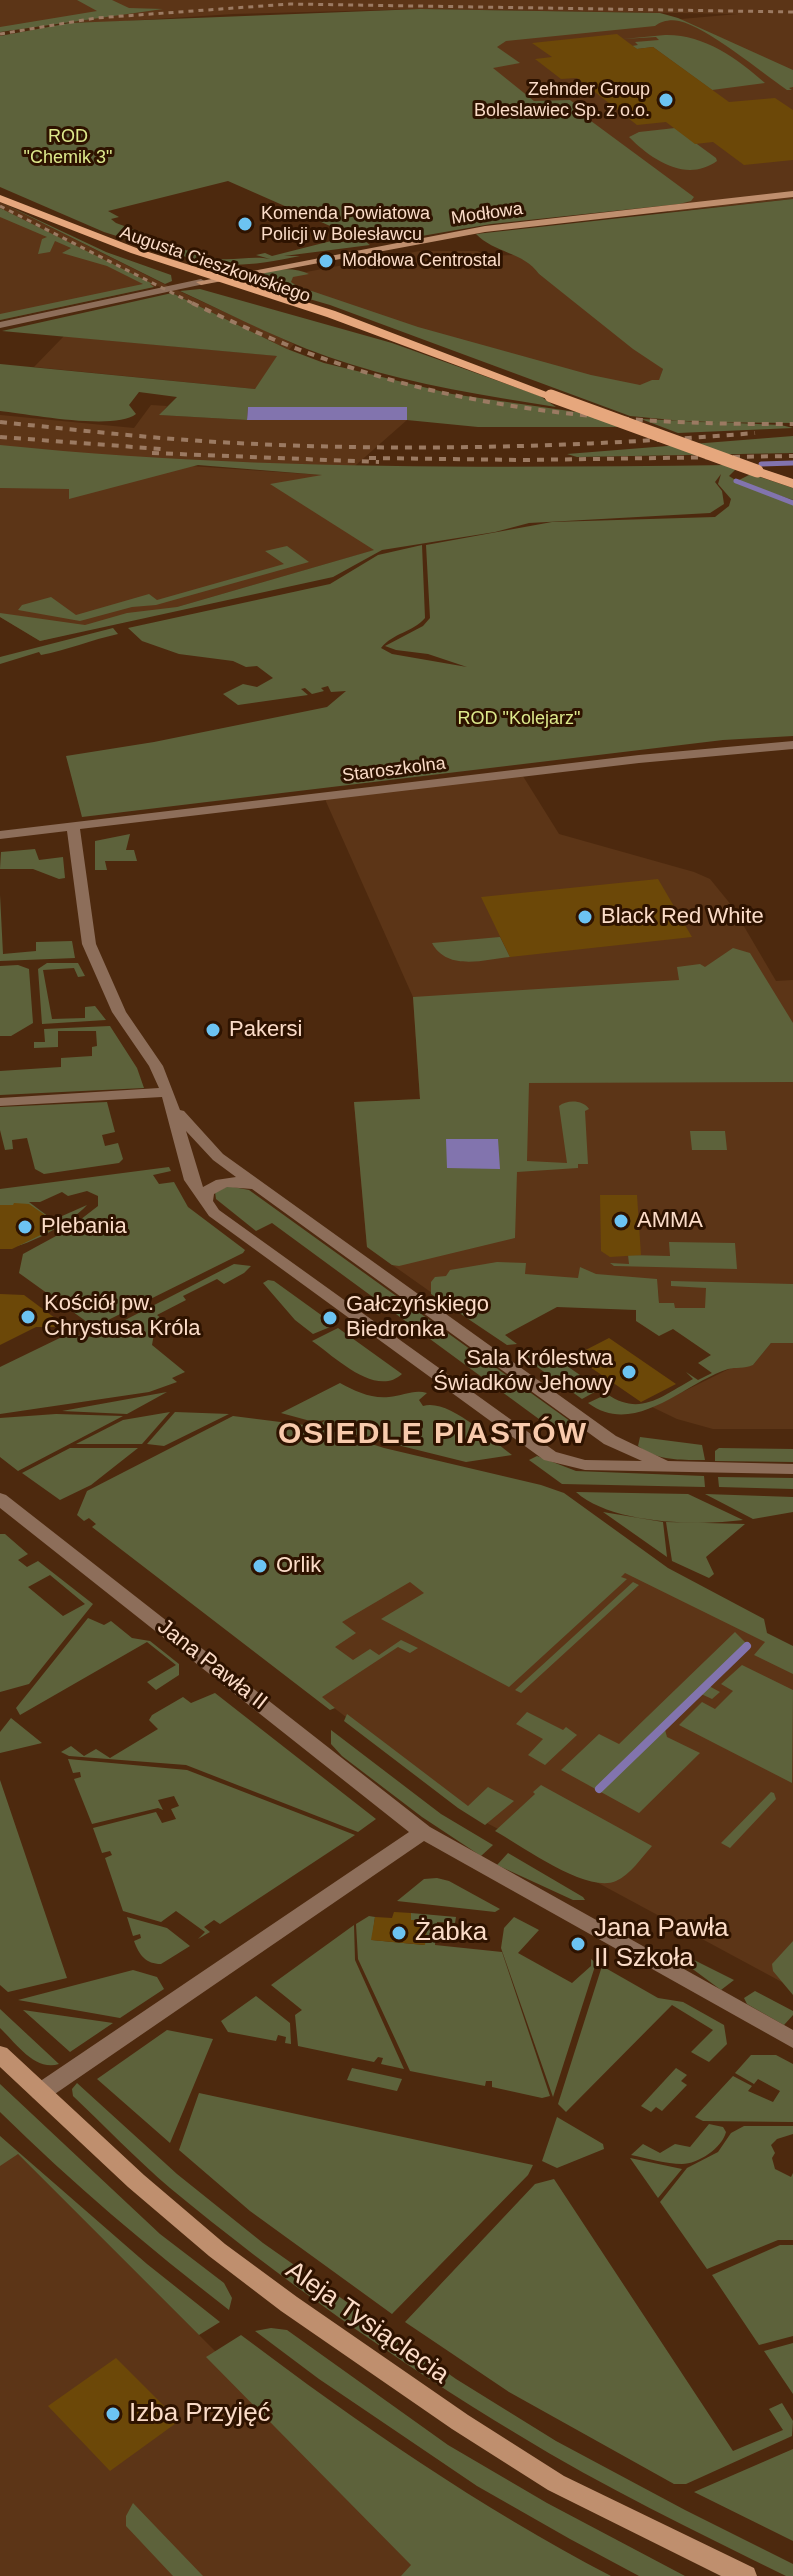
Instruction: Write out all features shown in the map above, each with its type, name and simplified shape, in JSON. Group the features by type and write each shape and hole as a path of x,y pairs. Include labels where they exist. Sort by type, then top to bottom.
{"main road":[{"name":"Augusta Cieszkowskiego","path":"5,200 135,251 331,314 793,484"},
{"name":"Augusta Cieszkowskiego","path":"5,200 80,238 201,282 415,346"}],"street":[{"name":"Modłowa","path":"0,325 217,278 485,229 793,194"},
{"name":"Staroszkolna","path":"0,835 639,759 793,745"},
{"path":"73,828 89,944 119,1012 156,1066 171,1099 192,1180 205,1203 248,1239 538,1450 558,1459 585,1465 793,1469"},
{"path":"0,1102 171,1099"},
{"path":"171,1099 218,1157 610,1440 653,1460 682,1466"},
{"path":"205,1203 209,1189 230,1181 246,1183 270,1194"},
{"name":"Jana Pawła II","path":"0,1499 423,1832 793,2040"},
{"path":"41,2092 423,1832"},
{"name":"Aleja Tysiąclecia","path":"0,2054 136,2181 217,2250 448,2414 556,2483 745,2576"}],"shaded area":[{"path":"0,0 793,0 793,199 669,212 455,39 738,14 420,9 233,14 95,23 53,22 0,32"},
{"path":"0,202 166,285 294,344 255,389 34,367 64,336 278,356 287,349 158,286 0,320"},
{"path":"420,251 477,251 489,256 514,255 532,264 539,274 663,369 649,411 303,290 279,277"},
{"path":"151,405 167,406 160,415 247,420 407,420 348,472 0,448 0,415 134,428"},
{"path":"248,407 407,407 407,420 247,420"},
{"path":"0,453 351,477 437,532 146,616 40,641 0,617"},
{"path":"521,773 559,834 710,879 732,906 776,981 793,980 793,1284 714,1315 660,1315 658,1290 442,1300 367,1247 354,1102 420,1099 413,997 324,797"},
{"path":"446,1139 498,1139 500,1169 447,1168"},
{"path":"771,1343 793,1343 793,1429 713,1429 677,1419 652,1407 731,1368 753,1365"},
{"path":"82,1513 525,1517 793,1653 793,1988 474,1816"},
{"path":"0,2136 440,2576 0,2576"}],"green space":[{"path":"77,0 112,0 129,8 163,9 0,32 0,27 97,11"},
{"name":"ROD \"Chemik 3\"","path":"420,9 660,13 678,18 793,70 793,87 787,90 719,41 676,20 655,26 506,41 497,47 520,63 493,68 534,101 570,100 589,115 591,121 694,197 679,204 491,224 387,242 357,227 337,229 228,181 108,211 119,217 111,219 116,223 173,244 158,249 104,232 0,187 0,36 70,23"},
{"path":"665,35 693,39 719,49 765,83 712,90 653,47 637,49 632,46 638,45 635,42 659,40 656,37 623,39"},
{"path":"675,128 717,161 693,170 670,166 648,154 629,137 639,132"},
{"path":"793,199 793,423 694,422 630,416 330,305 251,282 271,271 302,271 309,274 293,277 291,282 297,286 418,327 591,375 640,385 659,380 663,369 633,349 525,261 476,234"},
{"path":"0,202 106,252 171,275 172,281 165,284"},
{"path":"0,208 154,287 0,320 0,314 143,284 107,266 62,253 71,248 55,241 50,252 38,254 42,239 47,237 0,217"},
{"path":"361,238 370,245 231,265 200,261 162,250 181,249 219,259 270,259 256,255 265,253 272,256 335,240 342,242"},
{"path":"200,289 392,343 540,396 556,407 426,384 328,357 180,291"},
{"path":"172,293 287,349 324,363 452,394 590,414 625,427 478,427 407,420 406,407 248,407 247,420 159,415 177,397 139,392 129,405 136,414 125,419 71,420 0,411 0,364 255,389 277,356 2,331"},
{"path":"641,419 781,425 793,428 678,433"},
{"path":"793,436 793,453 577,457 567,454"},
{"name":"ROD \"Kolejarz\"","path":"0,445 182,459 365,466 730,465 737,468 729,476 737,481 751,474 793,488 793,500 740,482 793,503 793,736 723,740 82,817 66,756 154,742 327,707 346,691 331,692 328,686 321,688 324,691 312,694 305,688 301,689 308,695 238,705 223,694 243,684 257,687 273,678 257,666 246,667 233,661 179,654 142,641 128,628 330,584 378,555 422,545 425,618 381,648 392,654 467,667 428,654 385,646 423,626 430,618 426,545 552,522 715,517 729,506 731,499 718,484 721,474 715,482 722,491 724,504 710,513 529,523 495,532 382,550 333,577 40,641 0,617 0,613 85,625 127,613 177,607 374,550 270,484 322,475 198,465 69,499 69,489 0,488"},
{"path":"287,546 309,562 156,605 132,607 80,621 18,610 22,605 51,597 76,615 149,594 157,600 284,564 265,551"},
{"path":"113,628 118,634 0,664 0,657"},
{"path":"130,834 126,850 134,850 137,861 105,861 107,870 95,870 95,841"},
{"path":"35,849 39,860 63,857 65,878 59,879 33,869 0,869 1,852"},
{"path":"0,895 3,954 36,951 36,942 72,941 75,958 0,961"},
{"path":"500,937 510,957 456,961 439,952 432,943"},
{"path":"733,948 750,953 793,1023 793,1082 529,1083 527,1161 567,1163 559,1106 575,1102 589,1109 585,1111 588,1164 578,1164 578,1168 517,1172 515,1238 399,1266 392,1265 367,1247 354,1102 420,1099 413,997 679,980 677,967 700,964 705,967"},
{"path":"47,963 78,963 85,976 78,977 74,968 43,970 52,1019 85,1018 85,1007 95,1006 106,1020 42,1024 38,969"},
{"path":"18,965 29,969 33,1023 11,1036 0,1036 0,966"},
{"path":"110,1026 137,1068 144,1088 0,1095 0,1071 61,1067 61,1058 92,1056 92,1047 97,1046 96,1031 58,1031 58,1047 34,1048 34,1042 45,1042 44,1029"},
{"path":"107,1102 115,1132 102,1135 105,1146 118,1143 123,1159 119,1163 44,1174 35,1169 27,1138 12,1140 13,1149 5,1150 0,1130 0,1107"},
{"path":"690,1131 725,1131 727,1150 692,1150"},
{"path":"169,1167 171,1171 153,1175 159,1184 174,1182 188,1207 245,1250 243,1253 94,1327 19,1273 23,1254 67,1230 98,1206 98,1196 87,1191 68,1196 62,1192 40,1202 29,1202 53,1220 87,1205 46,1234 21,1245 0,1249 0,1189"},
{"path":"228,1186 249,1190 574,1424 558,1433 272,1223 256,1231 216,1199 215,1192"},
{"path":"669,1242 735,1243 737,1269 614,1266 610,1263 629,1264 628,1255 670,1256"},
{"path":"497,1262 526,1263 525,1274 578,1278 580,1267 596,1274 657,1279 659,1303 674,1303 675,1308 705,1308 706,1288 671,1286 671,1281 793,1284 793,1343 771,1343 753,1365 728,1369 641,1411 624,1414 606,1412 588,1403 607,1394 630,1404 651,1402 693,1379 686,1372 698,1380 712,1373 698,1363 711,1355 673,1329 659,1336 636,1321 636,1310 557,1307 505,1335 517,1344 507,1345 431,1294 431,1282 435,1277 446,1276 450,1270"},
{"path":"234,1264 251,1266 224,1284 217,1279 183,1296 186,1300 157,1315 166,1322 155,1328 152,1345 185,1372 172,1378 177,1382 149,1392 0,1414 0,1367 68,1334 92,1337"},
{"path":"274,1281 335,1325 313,1334 295,1320 263,1283"},
{"path":"338,1328 402,1374 392,1380 368,1378 312,1341"},
{"path":"529,1353 547,1365 557,1359 600,1389 582,1399 526,1359"},
{"path":"340,1383 376,1397 427,1393 419,1400 423,1406 433,1405 457,1414 512,1455 466,1462 349,1433 339,1429 340,1426 320,1425 325,1420 314,1422 281,1413"},
{"path":"167,1392 127,1414 62,1411"},
{"path":"170,1412 142,1444 76,1444 123,1420"},
{"path":"175,1412 229,1414 164,1446 147,1444"},
{"path":"56,1414 123,1416 18,1471 0,1457 0,1418"},
{"path":"233,1416 304,1425 308,1433 325,1429 384,1448 564,1493 668,1568 764,1619 767,1633 793,1646 793,1674 754,1655 765,1642 625,1573 621,1577 627,1579 509,1687 381,1619 424,1593 410,1582 342,1622 356,1633 335,1647 353,1660 370,1649 379,1655 401,1640 418,1648 410,1653 398,1647 322,1697 335,1708 330,1710 92,1527 96,1524 89,1518 84,1521 77,1515 87,1491"},
{"path":"640,1437 702,1445 705,1460 653,1455 638,1446"},
{"path":"70,1448 138,1448 91,1485 60,1500 22,1473"},
{"path":"719,1448 793,1449 793,1462 715,1461 715,1451"},
{"path":"537,1456 576,1471 704,1476 705,1487 562,1484 529,1460"},
{"path":"718,1477 793,1478 793,1489 719,1487"},
{"path":"576,1492 688,1494 743,1520 702,1523 632,1517 591,1503"},
{"path":"705,1494 793,1497 793,1512 753,1519"},
{"path":"603,1512 663,1522 667,1557"},
{"path":"666,1522 745,1524 706,1557 714,1574 709,1578 672,1561"},
{"path":"0,1534 5,1534 28,1554 18,1560 27,1567 38,1561 93,1604 29,1684 0,1692","holes":["50,1575 85,1604 63,1616 28,1587"]},
{"path":"633,1582 639,1585 521,1693 515,1690"},
{"path":"88,1618 104,1625 111,1621 132,1638 150,1641 179,1664 179,1675 156,1690 147,1682 176,1665 147,1642 20,1715 16,1708"},
{"path":"735,1632 748,1645 707,1685 720,1692 712,1699 699,1693 664,1726 667,1737 700,1753 639,1813 561,1770 599,1734 619,1744"},
{"path":"742,1665 793,1690 792,1783 679,1725 702,1702 715,1709 733,1691 721,1684"},
{"path":"215,1693 376,1819 358,1832 186,1765 69,1756 61,1752 71,1746 84,1756 96,1749 110,1758 158,1729 149,1720 152,1715 183,1697 191,1703"},
{"path":"527,1712 563,1730 566,1727 577,1735 545,1765 528,1755 543,1739 516,1724"},
{"path":"347,1714 468,1806 488,1787 514,1801 485,1825 344,1721"},
{"path":"11,1718 42,1743 0,1753 0,1732"},
{"path":"331,1730 441,1814 493,1845 481,1856 422,1817 342,1756 331,1744"},
{"path":"68,1759 187,1770 355,1835 220,1924 214,1920 204,1927 210,1932 198,1939 205,1932 176,1911 161,1922 123,1911 105,1858 112,1855 110,1851 102,1853 93,1828 156,1812 162,1823 176,1819 171,1809 179,1806 174,1796 158,1800 163,1810 158,1808 92,1824 74,1779 81,1777 80,1772 73,1773"},
{"path":"0,1780 67,1978 8,1992 0,1985"},
{"path":"541,1785 652,1846 626,1875 604,1883 572,1875 495,1831"},
{"path":"771,1792 776,1799 730,1848 721,1843"},
{"path":"508,1853 585,1900 573,1900 497,1865"},
{"path":"424,1879 449,1881 500,1909 495,1912 397,1901"},
{"path":"411,1913 456,1917 455,1923 437,1922 435,1945 502,1952 550,2096 542,2098 492,2087 492,2081 486,2081 485,2086 410,2071 358,1959 356,1924 369,1916 375,1917 372,1940 424,1945 428,1922 411,1920"},
{"path":"127,1917 167,1928 190,1946 161,1964 151,1962 138,1950 134,1941 141,1938 140,1934 133,1936"},
{"path":"514,1917 539,1930 518,1953 572,1983 591,1966 591,1959 596,1963 553,2097 501,1948 504,1928"},
{"path":"354,1925 355,1960 404,2069 381,2064 383,2058 378,2057 374,2062 298,2046 295,2015 302,2010 271,1985"},
{"path":"793,1941 793,1995 773,1971 772,1964"},
{"path":"674,1950 734,1980 721,1990 671,1953"},
{"path":"602,1966 658,1998 683,2002 724,2025 727,2044 709,2062 691,2052 713,2030 672,2005 566,2112 558,2104"},
{"path":"133,1970 157,1977 164,1989 120,2018 18,2000"},
{"path":"755,1991 793,2011 793,2015 784,2025 747,2004 744,1998"},
{"path":"256,1996 290,2023 291,2044 285,2043 286,2037 278,2035 276,2041 228,2032 221,2021"},
{"path":"0,2009 59,2064 42,2064 19,2048 0,2028"},
{"path":"23,2010 113,2023 70,2052"},
{"path":"167,2030 213,2039 170,2143 97,2079"},
{"path":"751,2055 776,2055 793,2064 793,2122 703,2121 695,2117 733,2076 752,2086 748,2091 773,2102 780,2091 758,2079 754,2084 735,2073"},
{"path":"352,2068 402,2079 397,2091 347,2080"},
{"path":"676,2068 687,2075 681,2081 687,2085 662,2111 656,2107 651,2112 641,2106"},
{"path":"77,2083 177,2174 263,2243 456,2379 556,2441 793,2564 793,2576 786,2576 583,2472 383,2348 253,2254 170,2188 73,2096 72,2089"},
{"path":"0,2084 160,2234 224,2283 232,2298 229,2310 112,2214 0,2112"},
{"path":"199,2093 533,2165 528,2175 392,2314 250,2211 179,2150"},
{"path":"557,2117 603,2144 604,2149 557,2168 542,2161"},
{"path":"709,2124 723,2127 726,2132 724,2138 715,2149 695,2161 676,2164 631,2155 643,2144 660,2153 675,2144 690,2147"},
{"path":"744,2126 793,2126 793,2134 777,2139 771,2145 775,2153 772,2158 775,2169 791,2177 793,2173 793,2240 778,2240 707,2269 660,2202 687,2168 718,2152 731,2133"},
{"path":"0,2136 147,2264 220,2322 199,2335 18,2154 0,2166"},
{"path":"630,2158 682,2169 658,2198"},
{"path":"554,2179 733,2451 783,2430 769,2409 782,2403 793,2421 792,2436 686,2484 674,2484 509,2392 405,2322 535,2184"},
{"path":"780,2245 793,2245 793,2336 759,2345 712,2275"},
{"path":"271,2328 287,2330 448,2445 547,2503 685,2576 639,2576 477,2486 319,2379 255,2331"},
{"path":"241,2335 467,2493 611,2576 401,2576 411,2565 206,2357"},
{"path":"793,2343 793,2394 764,2351"},
{"path":"793,2449 793,2541 694,2492"},
{"path":"133,2503 203,2576 173,2576 126,2526 126,2516"}],"building":[{"name":"Zehnder Group Boleslawiec Sp. z o.o.","path":"617,34 637,49 653,47 729,102 775,98 793,110 793,160 744,165 713,142 695,144 666,122 637,125 577,78 561,79 535,59 552,57 532,43"},
{"name":"Black Red White","path":"658,879 692,937 510,957 481,897"},
{"name":"AMMA","path":"600,1195 637,1195 641,1255 610,1257 601,1251"},
{"name":"Plebania","path":"29,1204 55,1222 48,1225 53,1229 12,1249 0,1249 0,1205"},
{"name":"Kościół pw. Chrystusa Króla","path":"0,1294 24,1295 67,1327 36,1327 0,1345"},
{"name":"Sala Królestwa Świadków Jehowy","path":"609,1338 676,1384 641,1402 574,1356"},
{"name":"Żabka","path":"394,1912 411,1913 411,1920 428,1921 425,1945 371,1940 375,1917 392,1918"},
{"name":"Izba Przyjęć","path":"116,2358 179,2421 110,2471 48,2406"}],"waterway":[{"path":"761,464 793,463"},
{"path":"736,481 793,503"},
{"path":"599,1789 747,1646"}],"railway":[{"path":"0,34 96,18 290,4 793,12"},
{"path":"0,206 192,303"},
{"path":"192,303 269,338 329,360 457,396 568,414 625,419 793,424"},
{"path":"192,303 196,305"},
{"path":"0,422 205,441 365,447 560,445 755,433"},
{"path":"0,437 161,449"},
{"path":"152,453 379,462"},
{"path":"369,458 525,460 793,456"}],"place":[{"name":"Zehnder Group Boleslawiec Sp. z o.o.","path":"666,100"},
{"name":"Komenda Powiatowa Policji w Bolesławcu","path":"245,224"},
{"name":"Modłowa Centrostal","path":"326,261"},
{"name":"Black Red White","path":"585,917"},
{"name":"Pakersi","path":"213,1030"},
{"name":"AMMA","path":"621,1221"},
{"name":"Plebania","path":"25,1227"},
{"name":"Kościół pw. Chrystusa Króla","path":"28,1317"},
{"name":"Gałczyńskiego Biedronka","path":"330,1318"},
{"name":"Sala Królestwa Świadków Jehowy","path":"629,1372"},
{"name":"Orlik","path":"260,1566"},
{"name":"Żabka","path":"399,1933"},
{"name":"Jana Pawła II Szkoła","path":"578,1944"},
{"name":"Izba Przyjęć","path":"113,2414"}],"district":[{"name":"OSIEDLE PIASTÓW","path":"433,1435"}]}
